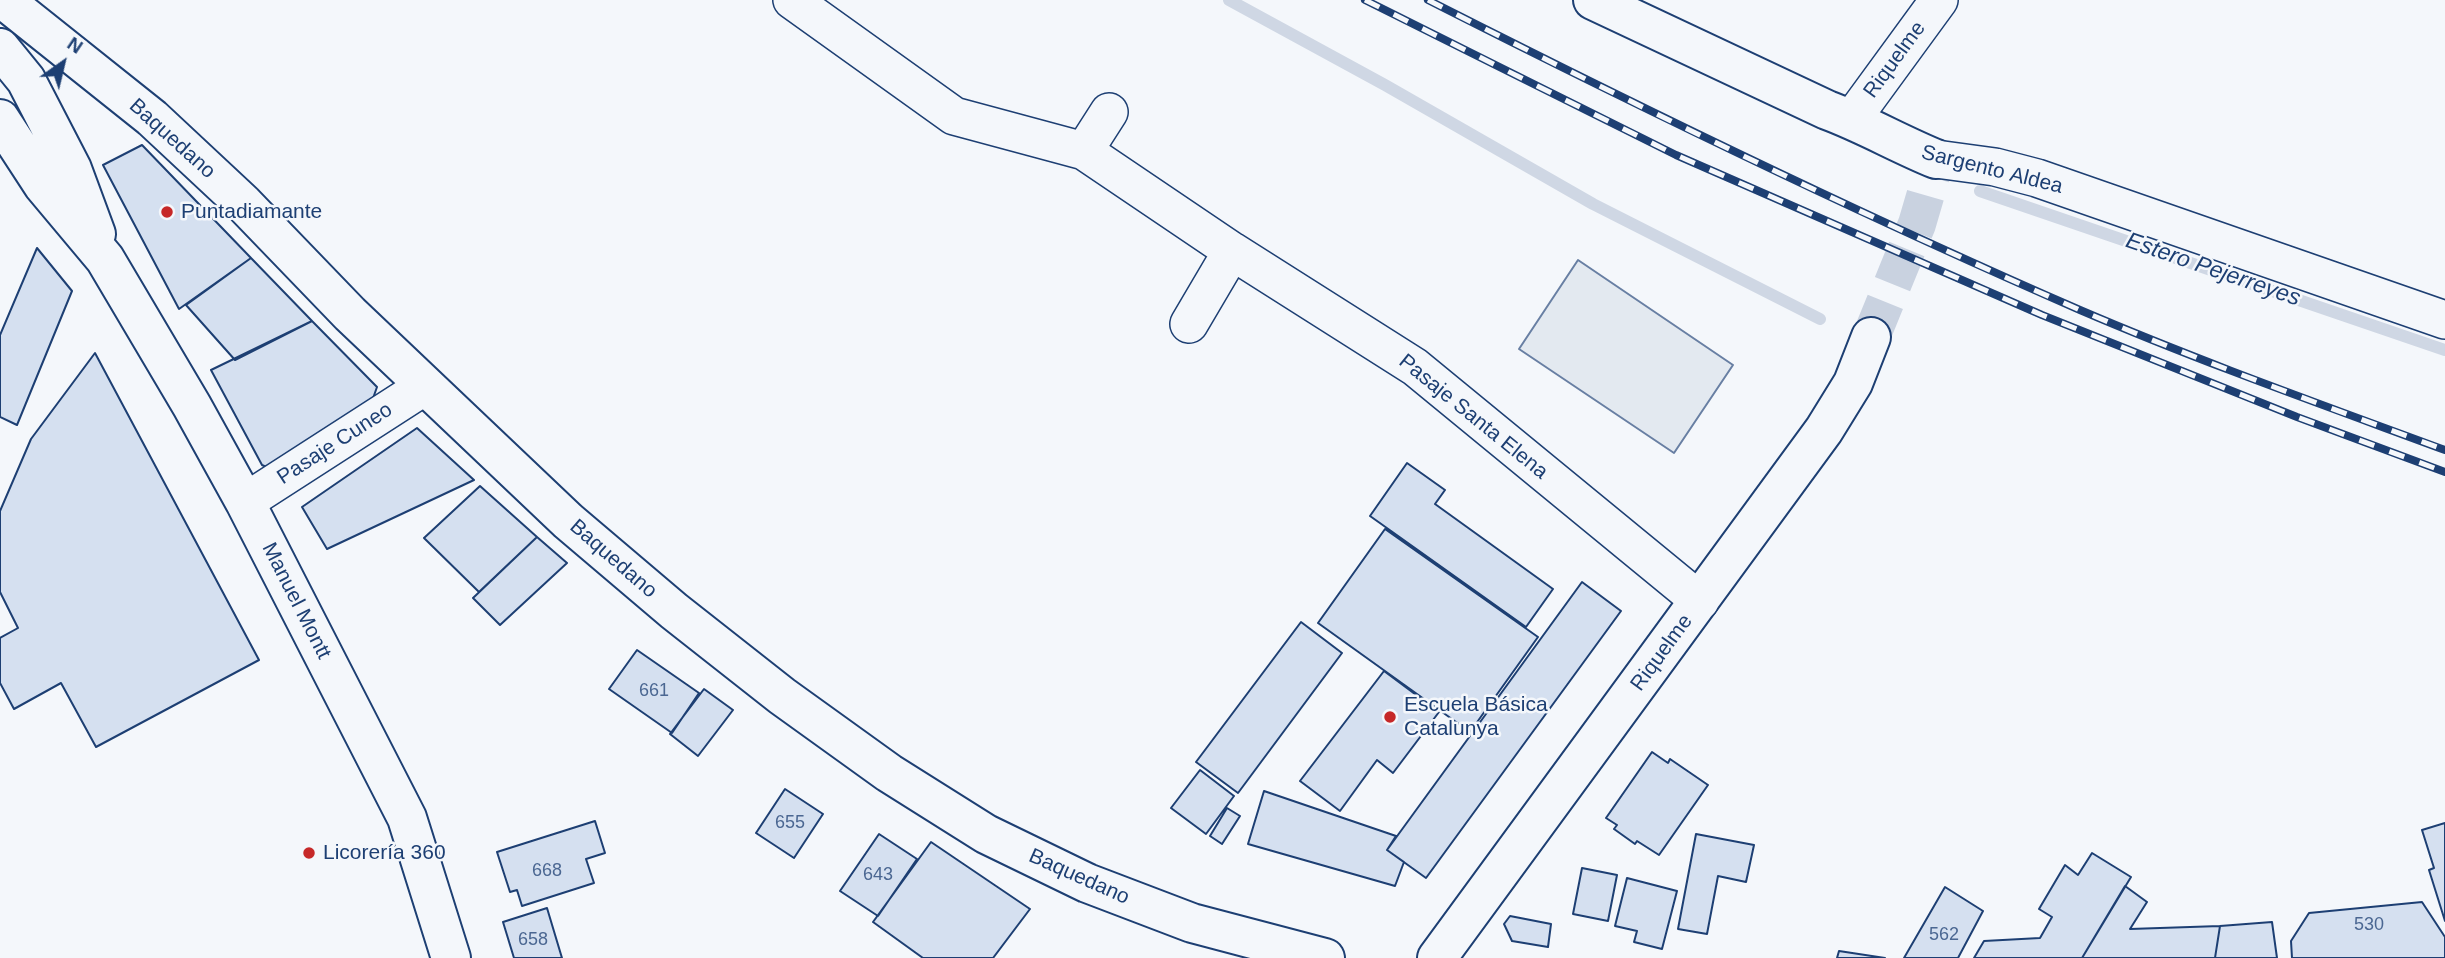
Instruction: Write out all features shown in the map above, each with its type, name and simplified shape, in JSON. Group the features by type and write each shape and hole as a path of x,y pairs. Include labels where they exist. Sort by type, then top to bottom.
{"main road":[{"name":"Baquedano","path":"4,0 152,118 243,203 350,314 568,521 674,611 782,696 889,773 986,834 1087,883 1192,923 1325,958"},
{"name":"Sargento Aldea","path":"1593,0 1895,142 1937,159"},
{"name":"Manuel Montt","path":"0,48 26,80 72,169 105,259"},
{"name":"Manuel Montt","path":"0,119 43,185 105,259 245,502 407,818 452,958"},
{"name":"Riquelme","path":"1437,958 1824,430 1853,383 1871,337"}],"street":[{"name":"Pasaje Santa Elena","path":"792,0 954,116 1084,151 1232,251 1415,367 1700,601"},
{"name":"Riquelme","path":"1852,120 1939,0"},
{"path":"1084,151 1109,112"},
{"name":"Sargento Aldea","path":"1937,159 1995,167 2037,178 2445,320"},
{"path":"1189,324 1232,251"},
{"name":"Pasaje Cuneo","path":"245,502 425,386"}],"shaded area":[{"path":"1578,260 1733,365 1674,453 1519,349"}],"building":[{"name":"Puntadiamante","path":"142,145 251,258 179,309 103,165"},
{"path":"37,248 72,291 17,425 0,417 0,335"},
{"path":"251,258 312,321 235,360 186,305"},
{"path":"312,321 377,387 371,404 275,471 262,465 211,370"},
{"path":"95,353 259,660 96,747 61,683 14,709 0,683 0,638 18,628 0,592 0,511 31,439"},
{"path":"417,428 474,480 327,549 302,507"},
{"path":"1407,463 1445,490 1435,504 1553,589 1526,627 1370,516"},
{"path":"480,486 537,537 479,592 424,538"},
{"path":"1385,529 1538,637 1470,732 1318,623"},
{"path":"537,537 567,563 500,625 473,598"},
{"path":"1582,582 1621,611 1426,878 1387,850"},
{"path":"1301,622 1342,653 1238,793 1196,762"},
{"path":"637,650 699,693 672,733 609,689"},
{"path":"1384,671 1439,712 1393,773 1377,760 1340,811 1300,781"},
{"path":"704,689 733,710 698,756 670,734"},
{"path":"1652,752 1668,763 1670,759 1708,785 1659,855 1637,841 1635,844 1614,829 1617,825 1606,818"},
{"path":"1200,770 1234,796 1206,834 1171,808"},
{"path":"785,789 823,814 794,858 756,833"},
{"path":"1264,791 1396,836 1387,850 1404,862 1395,886 1248,844"},
{"path":"1227,808 1240,816 1222,844 1210,836"},
{"path":"595,821 605,853 586,859 594,883 522,906 517,890 510,892 497,852"},
{"path":"2445,823 2445,921 2429,870 2434,868 2422,830"},
{"path":"879,834 917,859 878,916 840,891"},
{"path":"1696,834 1754,845 1746,882 1718,876 1707,934 1678,929"},
{"path":"931,842 1030,909 993,958 923,958 873,922"},
{"path":"2092,853 2131,877 2082,958 1974,958 1984,941 2040,938 2052,917 2039,909 2065,865 2078,875"},
{"path":"1582,868 1617,875 1608,921 1573,914"},
{"path":"1627,878 1677,891 1662,949 1634,942 1637,931 1615,926"},
{"path":"2125,886 2147,902 2130,929 2220,926 2215,958 2082,958"},
{"path":"1945,887 1983,911 1958,958 1904,958"},
{"path":"2422,902 2445,937 2445,958 2292,958 2291,941 2309,913"},
{"path":"547,908 562,958 514,958 503,922"},
{"path":"1510,916 1551,924 1548,947 1512,941 1504,924"},
{"path":"2272,922 2277,958 2215,958 2220,926"},
{"path":"1839,951 1885,958 1837,958"}],"waterway":[{"path":"1229,0 1385,85 1593,204 1820,319"},
{"name":"Estero Pejerreyes","path":"1980,191 2445,350"}],"tunnel":[{"path":"1871,337 1917,224 1936,159"}],"railway":[{"path":"1365,0 1676,155 2042,315 2297,417 2445,472"},
{"path":"1428,0 1752,160 1997,274 2170,347 2445,450"}],"place":[{"name":"Puntadiamante","path":"167,212"},
{"name":"Escuela Básica Catalunya","path":"1390,717"},
{"name":"Licorería 360","path":"309,853"}]}
